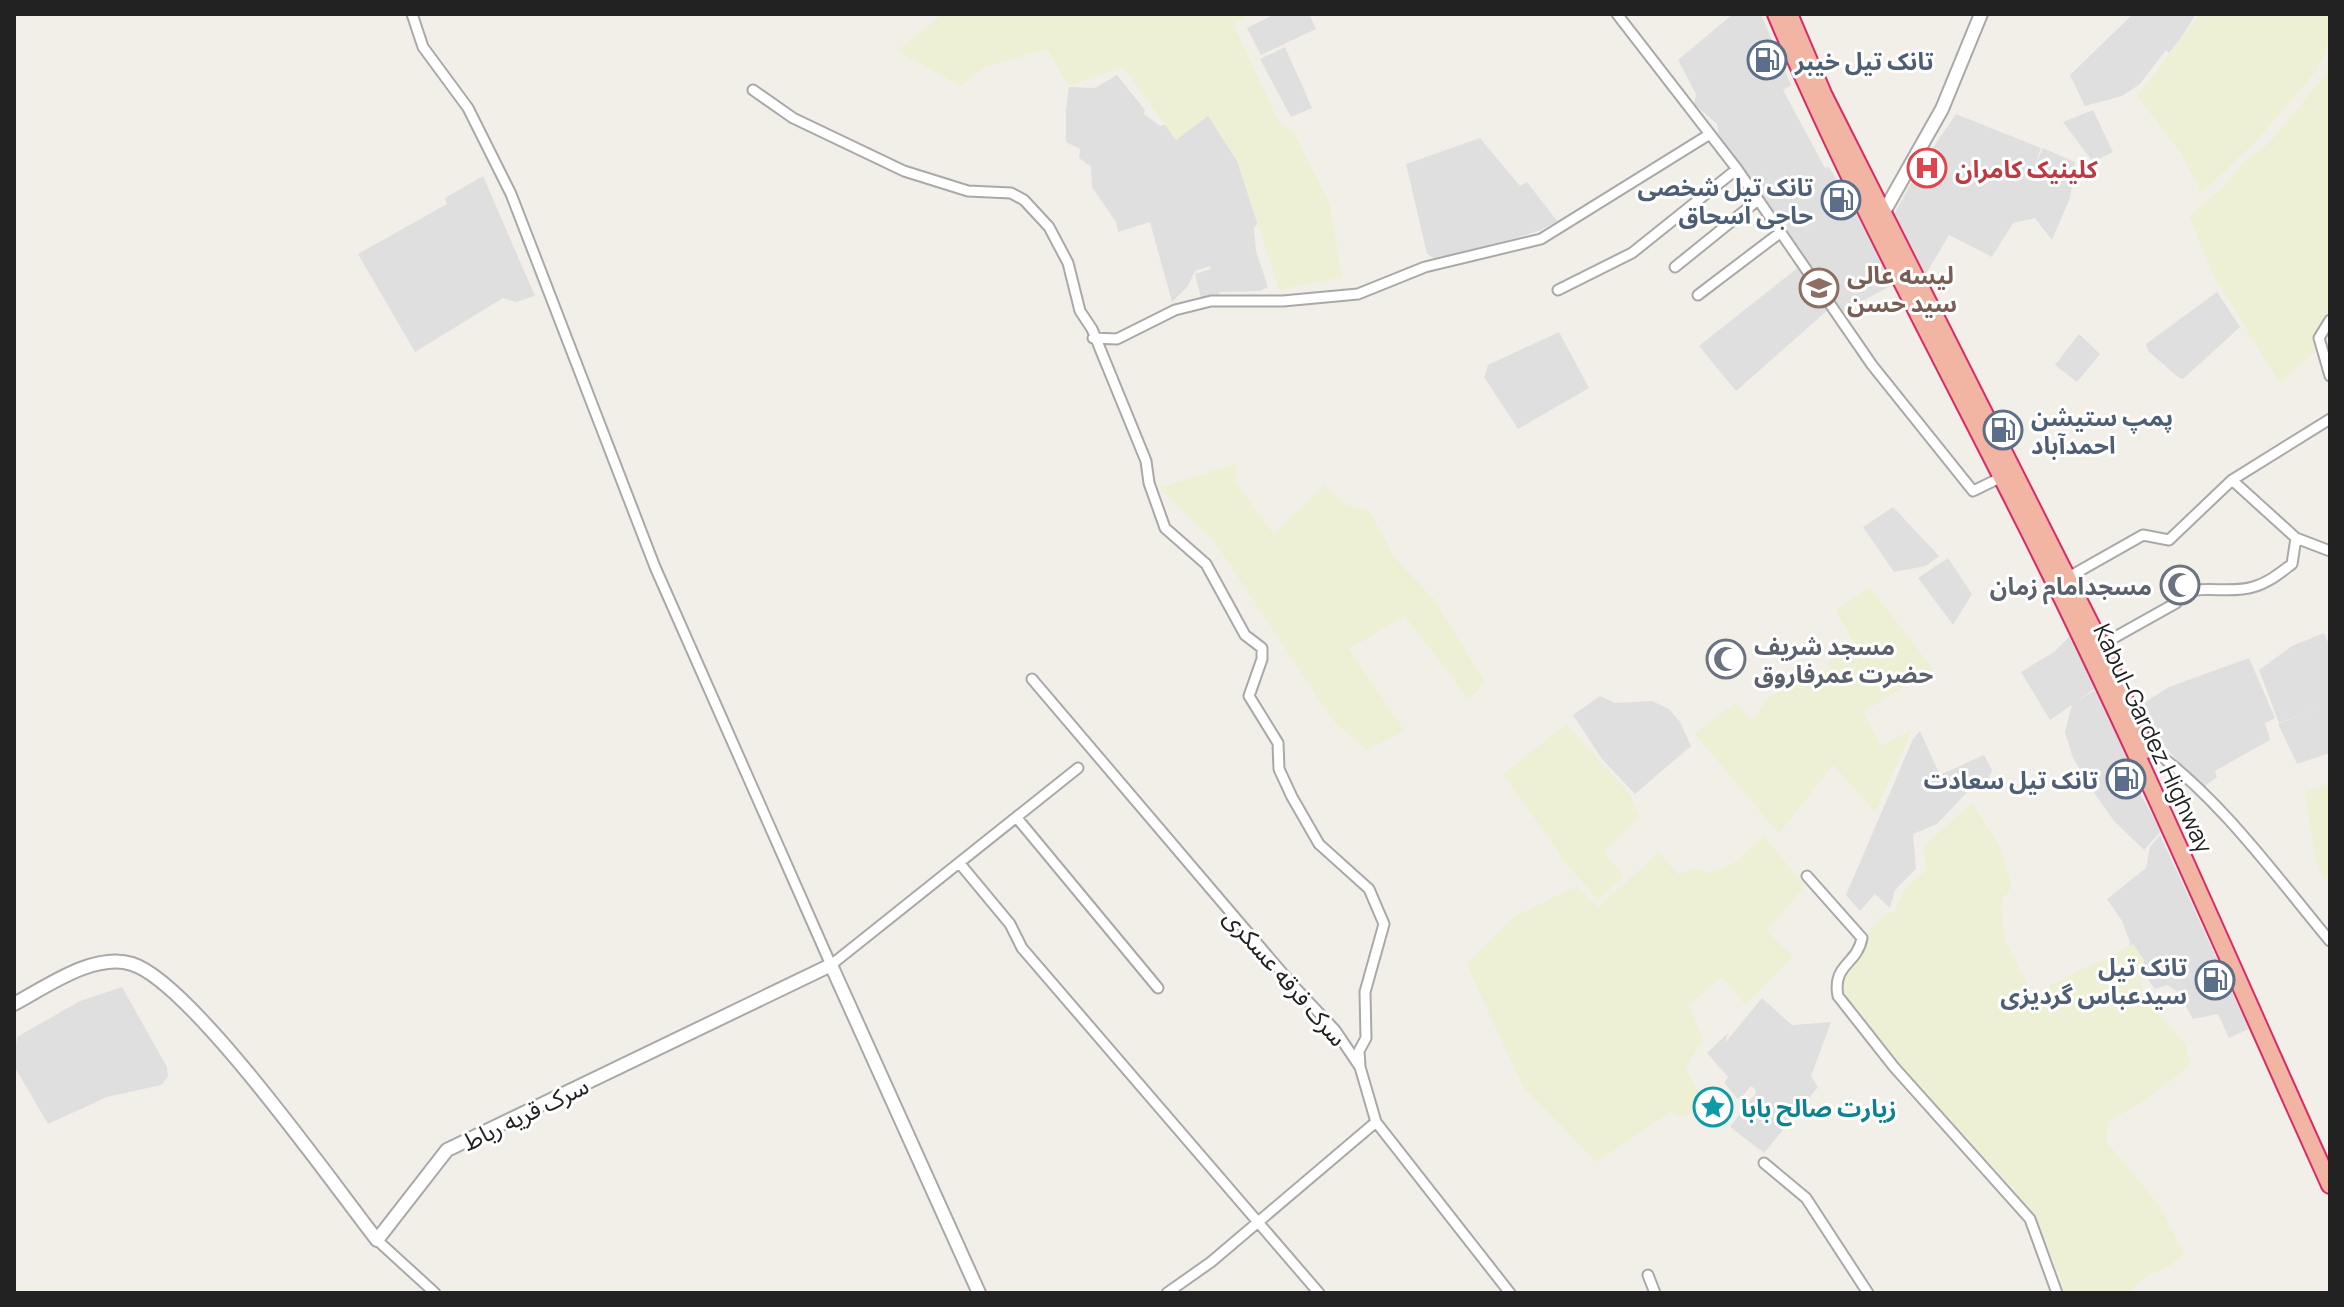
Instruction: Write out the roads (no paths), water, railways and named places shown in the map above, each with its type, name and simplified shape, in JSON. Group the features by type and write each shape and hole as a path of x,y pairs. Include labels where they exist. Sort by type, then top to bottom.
{"highway":[{"name":"Kabul-Gardez Highway","path":"1776,14 1812,100 1879,220 2101,645 2330,1161"},
{"name":"Kabul-Gardez Highway","path":"1789,14 1879,220 2132,745 2330,1185"}],"street":[{"path":"412,14 423,47 468,108 511,194 655,567 979,1293"},
{"path":"1617,14 1737,169 1872,365 1973,491 2002,477"},
{"path":"1879,220 1942,109 1981,14"},
{"path":"753,90 793,118 904,171 968,191 1011,193 1024,200 1049,227 1068,263 1080,311 1092,329 1093,338 1146,461 1149,483 1165,528 1206,564 1245,635 1262,648 1262,659 1249,696 1278,743 1279,769 1292,797 1319,844 1369,889 1384,924 1365,992 1366,1038 1359,1051 1360,1067"},
{"path":"1093,338 1117,339 1175,310 1211,301 1283,301 1358,294 1425,267 1541,239 1710,134"},
{"path":"1558,290 1632,253 1737,169"},
{"path":"1675,267 1758,200"},
{"path":"1698,295 1781,232"},
{"path":"2330,320 2319,338 2330,376"},
{"path":"2067,578 2143,535 2169,540 2232,480 2330,419"},
{"path":"2232,480 2296,538 2330,551"},
{"path":"2101,645 2176,603 2183,593 2205,588 2251,588 2272,579 2292,564 2296,538"},
{"name":"سرک فرقه عسکری","path":"1032,679 1290,982 1335,1030 1360,1067 1376,1122 1510,1293"},
{"path":"2143,743 2163,756 2245,839 2330,941"},
{"path":"831,965 961,865 1078,768"},
{"path":"1017,818 1158,988"},
{"path":"961,865 1010,924 1022,948 1319,1293"},
{"path":"1807,876 1862,938 1860,950 1840,970 1836,982 1838,996 1894,1067 2030,1219 2057,1293"},
{"path":"14,1004 97,963 132,964 169,985 244,1070 377,1240 435,1293"},
{"name":"سرک قریه رباط","path":"377,1240 447,1150 831,965"},
{"path":"1167,1293 1211,1262 1256,1220 1376,1122"},
{"path":"1764,1163 1806,1198 1868,1293"},
{"path":"1648,1275 1655,1293"}],"place":[{"name":"تانک تیل خیبر","path":"1767,60"},
{"name":"کلینیک کامران","path":"1927,168"},
{"name":"تانک تیل شخصی حاجی اسحاق","path":"1841,200"},
{"name":"لیسه عالی سید حسن","path":"1819,288"},
{"name":"پمپ ستیشن احمدآباد","path":"2003,430"},
{"name":"مسجدامام زمان","path":"2180,585"},
{"name":"مسجد شریف حضرت عمرفاروق","path":"1726,659"},
{"name":"تانک تیل سعادت","path":"2126,779"},
{"name":"تانک تیل سیدعباس گردیزی","path":"2215,980"},
{"name":"زیارت صالح بابا","path":"1713,1107"}]}
